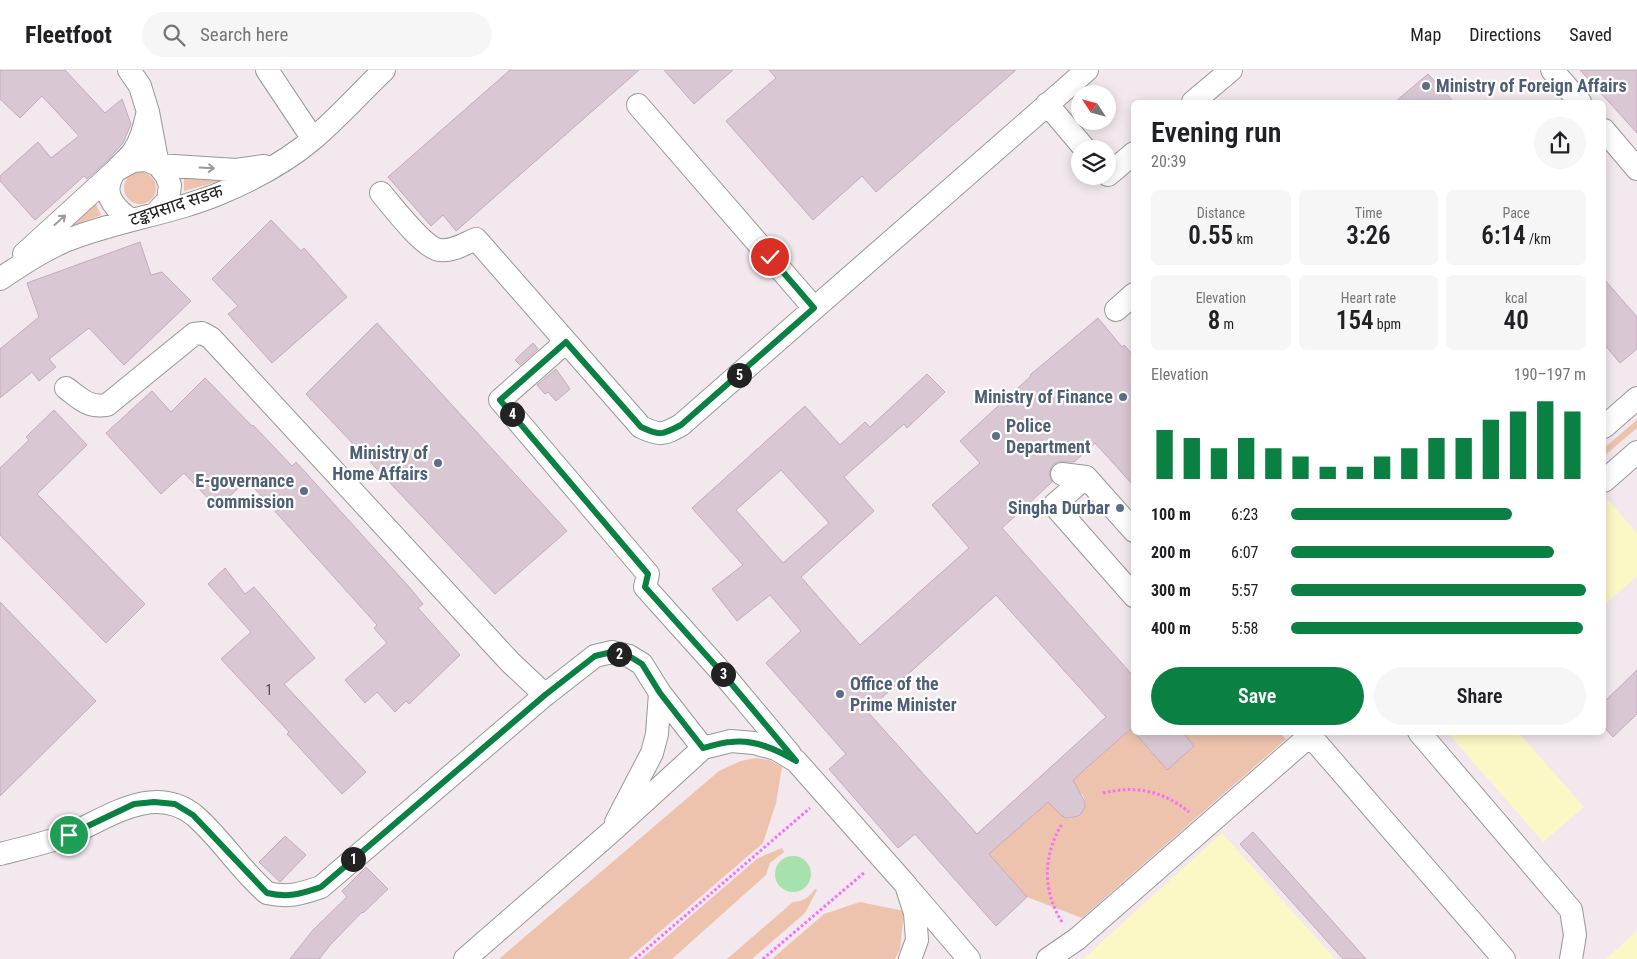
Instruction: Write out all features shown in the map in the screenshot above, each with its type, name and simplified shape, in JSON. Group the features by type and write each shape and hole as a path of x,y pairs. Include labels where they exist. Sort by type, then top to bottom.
{"street":[{"path":"128,70 140,86 148,112 158,165 166,174 170,185 168,200 157,212"},
{"path":"267,70 313,139"},
{"name":"टङ्कप्रसाद सडक","path":"0,278 44,251 67,240 202,200 223,192 280,164 313,139 384,70"},
{"path":"381,194 425,243 438,250 454,250 476,239 641,427 654,433 666,434 681,425 1087,70"},
{"path":"1195,100 1231,70"},
{"path":"1552,70 1578,100"},
{"path":"1047,104 1077,140"},
{"path":"638,105 814,308"},
{"path":"131,220 117,210 110,200 108,187 115,171 133,152 143,134 148,112"},
{"path":"1606,132 1637,169"},
{"path":"1116,169 1131,156"},
{"name":"टङ्कप्रसाद सडक","path":"0,278 46,232 115,171 133,161 146,160 158,165 236,170 280,164"},
{"path":"1116,310 1131,297"},
{"path":"66,388 86,403 96,407 107,405 194,334 202,333 212,338 510,662 545,695"},
{"path":"566,342 500,400 648,574 645,587 724,675 796,761 970,959"},
{"path":"1606,425 1637,398"},
{"path":"1606,479 1637,452"},
{"path":"1062,474 1086,477 1131,529"},
{"path":"1086,477 1054,505 1131,593"},
{"path":"0,854 69,835 134,804 154,802 175,804 193,815 267,893 295,896 321,887 545,695 595,656 612,652 629,656 642,664 660,693 703,748"},
{"path":"611,832 652,753 657,734 660,693"},
{"path":"1048,959 1077,939 1309,735"},
{"path":"1311,735 1504,959"},
{"path":"1422,735 1572,910 1575,934 1571,959"},
{"path":"465,959 611,832 703,748 731,741 754,743 776,749 796,761"},
{"path":"906,885 915,913 917,940 910,959"}],"path":[{"path":"1103,793 1122,789 1138,789 1161,794 1178,803 1205,827"},
{"path":"635,959 826,794"},
{"path":"1062,824 1055,837 1048,858 1048,888 1054,909 1062,922 1077,939"},
{"path":"763,959 882,857"}],"shaded area":[{"path":"140,172 151,177 156,188 151,199 140,204 129,199 124,188 129,177"},
{"path":"184,178 220,181 184,191"},
{"path":"95,202 101,215 61,230"},
{"path":"1637,420 1637,428 1606,454 1606,446"},
{"path":"1608,500 1637,533 1637,576 1606,603 1606,502"},
{"path":"1131,729 1131,735 1136,735 1167,770 1194,746 1185,735 1282,735 1286,739 1082,918 1027,897 989,854 1055,796 1058,809 1063,816 1069,818 1076,817 1081,813 1085,807 1085,800 1081,793 1065,787"},
{"path":"1450,735 1521,735 1584,807 1543,842"},
{"path":"756,758 769,760 782,767 776,803 763,843 628,959 499,959 719,771 741,761"},
{"path":"1222,833 1335,959 1083,959"},
{"path":"782,848 784,852 770,863 766,875 672,959 641,959 758,858"},
{"path":"793,856 800,857 806,861 810,867 810,881 806,887 800,891 793,892 786,891 780,887 776,881 775,874 776,867 780,861 786,857"},
{"path":"815,889 817,890 805,913 752,959 727,959 793,902 806,899"},
{"path":"860,902 904,911 900,949 895,959 772,959 824,914"},
{"path":"1637,931 1637,959 1606,959"}],"building":[{"path":"0,70 65,70 105,113 122,99 131,124 123,143 107,161 87,179 84,176 35,220 0,181 0,176 38,142 51,158 79,136 42,96 20,118 0,99"},
{"path":"510,70 639,70 456,231 443,215 431,226 388,177"},
{"path":"664,70 733,70 694,104"},
{"path":"769,70 1016,70 876,192 862,176 813,220 726,121 776,78"},
{"path":"1580,70 1637,70 1637,133"},
{"name":"Ministry of Foreign Affairs","path":"1428,74 1452,100 1397,100"},
{"path":"271,220 301,251 304,248 347,297 272,363 228,314 238,306 212,279"},
{"path":"140,242 151,275 162,272 191,301 124,365 89,328 49,359 56,367 39,381 32,372 0,398 0,349 39,317 27,283"},
{"path":"1606,281 1637,317 1637,349 1620,363 1606,346"},
{"path":"1098,318 1122,347 1124,345 1131,353 1131,483 1095,443 1074,462 1057,462 1052,466 1049,473 1052,482 1002,528 1131,674 1131,729 1073,780 1085,802 1085,807 1080,815 1066,818 1048,802 989,854 1027,897 996,926 915,834 898,848 829,769 846,754 766,663 801,631 770,595 737,621 712,589 743,565 692,508 805,406 840,445 865,422 870,427 927,374 945,392 907,428 904,424 844,477 874,511 801,577 860,645 969,548 932,505 980,463 960,441","holes":["781,470 829,523 783,563 736,510","996,595 1106,717 977,834 867,711"]},
{"name":"Ministry of Home Affairs","path":"377,323 567,531 495,594 306,394"},
{"path":"533,343 538,349 520,365 515,360"},
{"path":"556,369 570,389 556,401 548,392 545,394 537,385"},
{"path":"205,378 292,466 296,462 410,588 423,604 418,608 460,655 409,704 406,701 395,712 377,692 365,703 345,680 387,643 374,628 377,625 247,480 217,508 184,473 161,494 106,433 152,391 171,412"},
{"path":"54,410 87,445 37,494 145,604 106,643 0,535 0,468 29,440 26,437"},
{"path":"225,568 245,594 254,587 315,658 284,684 366,772 342,794 287,734 289,732 221,659 251,632 208,584"},
{"path":"0,602 96,701 0,796"},
{"path":"1637,670 1637,714 1613,737 1606,729 1606,700"},
{"path":"1137,735 1185,735 1194,746 1167,770"},
{"path":"1253,832 1366,959 1343,959 1240,844"},
{"path":"285,836 306,855 280,882 259,862"},
{"path":"366,867 388,889 362,912 319,959 290,959 313,930 347,897 342,891"}],"place":[{"name":"Ministry of Foreign Affairs","path":"1426,86"},
{"name":"Ministry of Finance","path":"1123,397"},
{"name":"Police Department","path":"996,436"},
{"name":"Ministry of Home Affairs","path":"438,463"},
{"name":"E-governance commission","path":"304,491"},
{"name":"Singha Durbar","path":"1120,508"},
{"name":"Office of the Prime Minister","path":"840,694"}],"route":[{"path":"69,835 134,804 154,802 175,804 193,815 209,830 267,893 295,896 321,887 545,695 595,656 612,652 629,656 642,664 660,693 703,748 731,741 754,743 776,749 796,761 724,675 645,587 648,574 500,400 566,342 641,427 654,433 666,434 681,425 814,308 770,257"}]}
